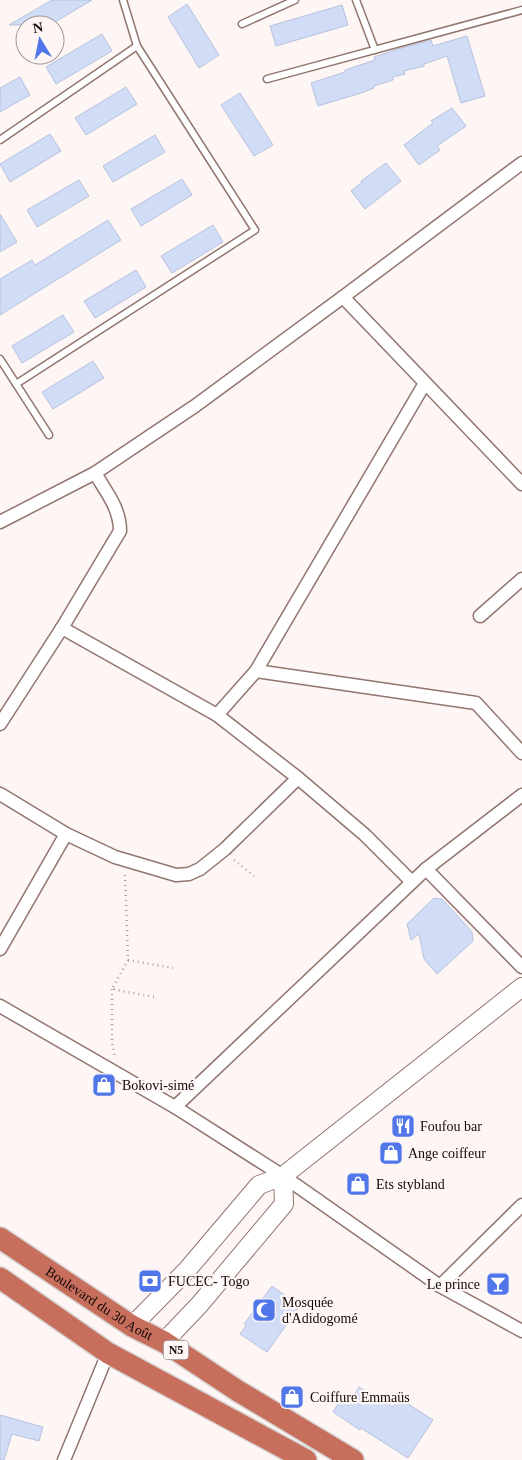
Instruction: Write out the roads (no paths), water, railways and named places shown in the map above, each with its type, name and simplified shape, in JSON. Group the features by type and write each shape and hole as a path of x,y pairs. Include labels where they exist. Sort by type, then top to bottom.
{"highway":[{"name":"Boulevard du 30 Août","path":"0,1238 132,1326 164,1342 238,1391 353,1460"},
{"path":"0,1278 108,1353 140,1372 306,1460"},
{"path":"108,1353 132,1326"},
{"path":"140,1372 164,1342"}],"street":[{"path":"0,522 95,473 195,406 522,163"},
{"path":"343,297 522,484"},
{"path":"217,715 256,671 425,383"},
{"path":"0,724 62,628 120,531 120,519 116,507 95,473"},
{"path":"480,616 522,579"},
{"path":"62,628 217,715 298,778 365,835 412,882"},
{"path":"256,671 476,703 481,706 522,753"},
{"path":"0,794 66,834 125,861 176,875 189,874 200,870 225,849 298,778"},
{"path":"174,1107 426,869 522,795"},
{"path":"0,949 66,834"},
{"path":"426,869 522,967"},
{"path":"132,1326 182,1276 259,1186 283,1176 522,986"},
{"path":"0,1006 174,1107 283,1176 440,1286 522,1331"},
{"path":"164,1342 200,1304 284,1204 283,1176"},
{"path":"440,1286 522,1205"},
{"path":"64,1460 108,1353"}],"lane":[{"path":"16,384 255,230 137,46 123,0"},
{"path":"242,24 295,0"},
{"path":"356,0 375,50"},
{"path":"267,79 522,10"},
{"path":"0,140 137,46"},
{"path":"0,359 49,435"}],"place":[{"name":"Bokovi-simé","path":"104,1085"},
{"name":"Foufou bar","path":"403,1126"},
{"name":"Ange coiffeur","path":"391,1153"},
{"name":"Ets stybland","path":"358,1184"},
{"name":"FUCEC- Togo","path":"150,1281"},
{"name":"Le prince","path":"498,1284"},
{"name":"Mosquée d'Adidogomé","path":"264,1310"},
{"name":"Coiffure Emmaüs","path":"292,1397"}]}
